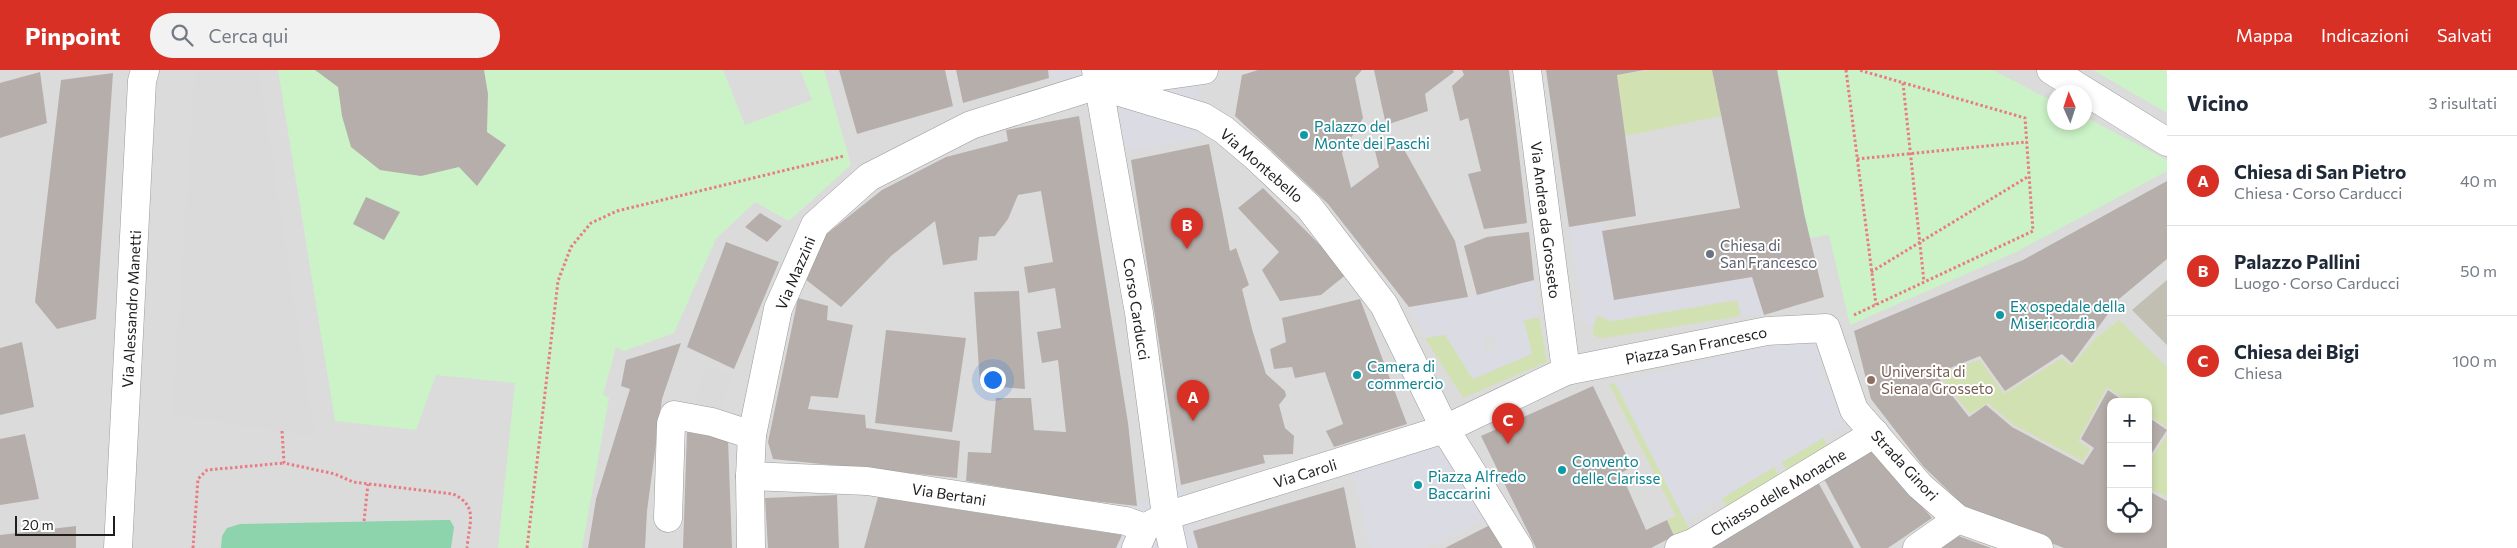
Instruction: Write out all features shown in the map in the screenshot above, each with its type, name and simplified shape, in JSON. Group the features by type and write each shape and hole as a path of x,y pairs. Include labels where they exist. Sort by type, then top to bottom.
{"street":[{"name":"Via Alessandro Manetti","path":"118,548 142,81 145,70"},
{"name":"Via Mazzini","path":"752,548 750,476 752,435 778,309 815,225 869,177 971,125 1097,78 1204,70"},
{"name":"Via Andrea da Grosseto","path":"1527,70 1566,371"},
{"path":"2051,70 2167,142"},
{"name":"Via Montebello","path":"1097,78 1203,117 1224,130 1256,157 1308,207 1384,305 1445,429 1518,548"},
{"name":"Corso Carducci","path":"1097,78 1138,313 1149,531 1173,548"},
{"name":"Piazza San Francesco","path":"1445,429 1566,371 1767,331 1826,328"},
{"name":"Strada Ginori","path":"1826,328 1854,410 1920,486 1958,518 2039,548"},
{"path":"668,518 671,424 674,415 712,422 752,435"},
{"name":"Via Caroli","path":"1149,531 1445,429"},
{"name":"Chiasso delle Monache","path":"1679,548 1693,543 1875,433"},
{"name":"Via Bertani","path":"750,476 867,481 1126,520 1149,531"},
{"path":"1917,548 1958,518"}],"path":[{"path":"1846,70 1876,305 2033,231 2025,118 1859,70"},
{"path":"1903,83 1924,282"},
{"path":"1857,160 2027,142"},
{"path":"528,548 558,282 571,247 591,223 617,211 847,155"},
{"path":"1871,272 2030,176"},
{"path":"282,432 284,463"},
{"path":"193,548 198,479 207,470 284,463 368,484 453,494 465,499 471,509 467,548"},
{"path":"364,521 368,484"}],"shaded area":[{"path":"0,70 2167,70 2167,548 0,548"},
{"path":"195,70 259,70 315,437 172,414"},
{"path":"1050,70 1130,70 1052,89"},
{"path":"1194,70 1206,137 1111,154 1098,85"},
{"path":"1601,222 1614,300 1752,277 1764,315 1741,316 1737,300 1612,321 1598,316 1592,327 1584,323 1569,227"},
{"path":"1534,280 1539,317 1524,320 1532,354 1473,379 1445,335 1425,338 1409,307 1477,295","holes":["1490,335 1498,340 1497,348 1493,351 1487,351 1483,345 1485,337"]},
{"path":"2167,280 2167,345 2132,310"},
{"path":"1813,338 1828,352 1820,373 1853,420 1685,520 1615,383 1791,340"},
{"path":"705,366 732,373 719,421 692,414"},
{"name":"Piazza Alfredo Baccarini","path":"1445,429 1498,512 1425,548 1370,548 1350,459"},
{"path":"1181,485 1198,548 1116,548 1131,505 1137,505"}],"green space":[{"path":"278,70 723,70 745,125 812,100 800,70 824,70 851,165 789,221 755,202 716,239 674,333 624,351 616,347 603,395 609,398 582,548 498,548 515,383 436,375 416,430 335,421"},
{"path":"1651,70 1712,70 1721,116 1625,136 1617,75"},
{"path":"1778,70 1993,70 2047,98 2047,130 2092,130 2092,121 2167,160 2167,171 2016,252 1850,325 1829,235 1809,238"},
{"path":"2093,70 2167,70 2167,113"},
{"path":"1737,300 1741,316 1604,338 1597,337 1593,333 1594,322 1598,316 1604,316 1613,321"},
{"path":"1539,317 1547,362 1463,398 1425,338 1445,334 1473,379 1524,320"},
{"path":"2119,320 2167,367 2167,427 2152,418 2152,398 2123,398 2107,387 2078,441 2090,449 2083,461 2014,425 1988,403 1970,414 1939,375 1980,360 2004,394 2062,358 2071,366 2095,339"},
{"path":"1615,383 1689,529 1674,536 1667,520 1676,516 1609,384"},
{"path":"2167,435 2167,497 2152,490 2152,457"},
{"path":"1823,438 1828,448 1787,471 1782,462"},
{"path":"1774,467 1779,476 1727,507 1722,498"},
{"path":"450,520 454,527 451,548 221,548 222,536 227,528 240,524"}],"building":[{"path":"315,70 484,70 488,94 487,132 506,145 477,186 459,167 421,176 380,170 351,147 342,116 338,87"},
{"path":"839,70 945,70 953,106 857,134"},
{"path":"956,70 1048,70 1049,78 963,103"},
{"path":"1258,70 1362,70 1355,78 1363,118 1342,153 1351,188 1379,167 1375,151 1401,144 1455,241 1468,297 1409,307 1328,204 1235,116 1242,75"},
{"path":"1374,70 1453,70 1454,72 1425,94 1428,111 1386,125"},
{"path":"1462,70 1509,70 1527,223 1484,229 1468,174 1481,171 1468,118 1460,121 1452,86 1464,75"},
{"path":"1546,70 1644,70 1617,75 1636,216 1569,227"},
{"name":"Chiesa di San Francesco","path":"1712,70 1777,70 1804,213 1824,297 1764,315 1752,277 1614,300 1602,231 1740,208"},
{"path":"40,72 47,123 0,138 0,83"},
{"path":"113,73 96,319 57,329 35,302 61,80"},
{"path":"1079,116 1128,423 1137,506 1066,498 966,481 968,452 991,453 996,398 1031,398 1034,430 1066,432 1058,360 1042,363 1037,332 1061,328 1055,288 1028,293 1024,267 1053,262 1041,191 1018,195 1008,219 995,236 979,237 977,260 943,265 935,221 891,256 841,307 805,279 824,236 882,190 946,157 1008,141 1006,130"},
{"path":"1209,144 1230,251 1236,248 1249,285 1242,289 1252,329 1266,374 1285,391 1286,396 1279,405 1285,428 1294,436 1293,454 1263,455 1265,463 1181,485 1131,160"},
{"name":"Ex ospedale della Misericordia","path":"2167,181 2167,259 2119,299 2072,363 2062,354 2005,391 1980,356 1935,374 1969,417 1986,405 2012,427 2083,465 2094,448 2081,439 2108,390 2119,398 2107,398 2107,533 2152,533 2152,493 2167,501 2167,548 2064,548 2015,529 1963,505 1923,466 1871,399 1854,331 2023,260"},
{"path":"1263,188 1348,273 1321,295 1280,301 1262,270 1279,252 1238,208"},
{"path":"366,197 400,212 384,240 353,224"},
{"path":"760,213 782,226 767,242 745,227"},
{"path":"1529,232 1534,280 1477,295 1464,246 1487,237"},
{"path":"726,242 779,262 734,369 687,347"},
{"path":"1019,291 1025,389 980,385 974,292"},
{"path":"798,298 828,306 827,320 853,325 838,398 811,396 808,409 865,415 866,428 960,441 957,478 773,459 768,442"},
{"name":"Camera di commercio","path":"1360,299 1407,424 1334,447 1326,431 1343,424 1325,372 1295,378 1292,367 1274,369 1270,349 1286,342 1282,318"},
{"path":"886,330 966,338 952,432 875,423"},
{"path":"22,342 34,407 0,415 0,348"},
{"path":"681,343 662,399 647,511 645,548 588,548 596,499 630,389 621,386 626,360"},
{"name":"Convento delle Clarisse","path":"1593,386 1632,467 1621,473 1646,530 1667,520 1674,536 1651,548 1536,548 1481,436"},
{"path":"2152,420 2167,430 2152,453"},
{"path":"687,432 728,439 732,548 683,548"},
{"path":"25,434 39,499 0,505 0,439"},
{"path":"1871,447 1932,518 1888,548 1861,548 1822,475"},
{"path":"1818,482 1854,548 1712,548 1792,497"},
{"path":"1344,487 1356,548 1198,548 1193,531"},
{"path":"837,495 839,548 768,548 765,498"},
{"path":"878,497 1122,535 1116,548 864,548"},
{"path":"1492,524 1508,548 1445,548"},
{"path":"76,526 76,548 0,548 0,535"},
{"path":"1956,535 1991,548 1938,548"}],"place":[{"name":"Palazzo del Monte dei Paschi","path":"1304,135"},
{"name":"Palazzo Pallini","path":"1187,249"},
{"name":"Chiesa di San Francesco","path":"1710,254"},
{"name":"Ex ospedale della Misericordia","path":"2000,315"},
{"name":"Camera di commercio","path":"1357,375"},
{"name":"Universita di Siena a Grosseto","path":"1871,380"},
{"name":"Chiesa di San Pietro","path":"1193,421"},
{"name":"Chiesa dei Bigi","path":"1508,444"},
{"name":"Convento delle Clarisse","path":"1562,470"},
{"name":"Piazza Alfredo Baccarini","path":"1418,485"}]}
